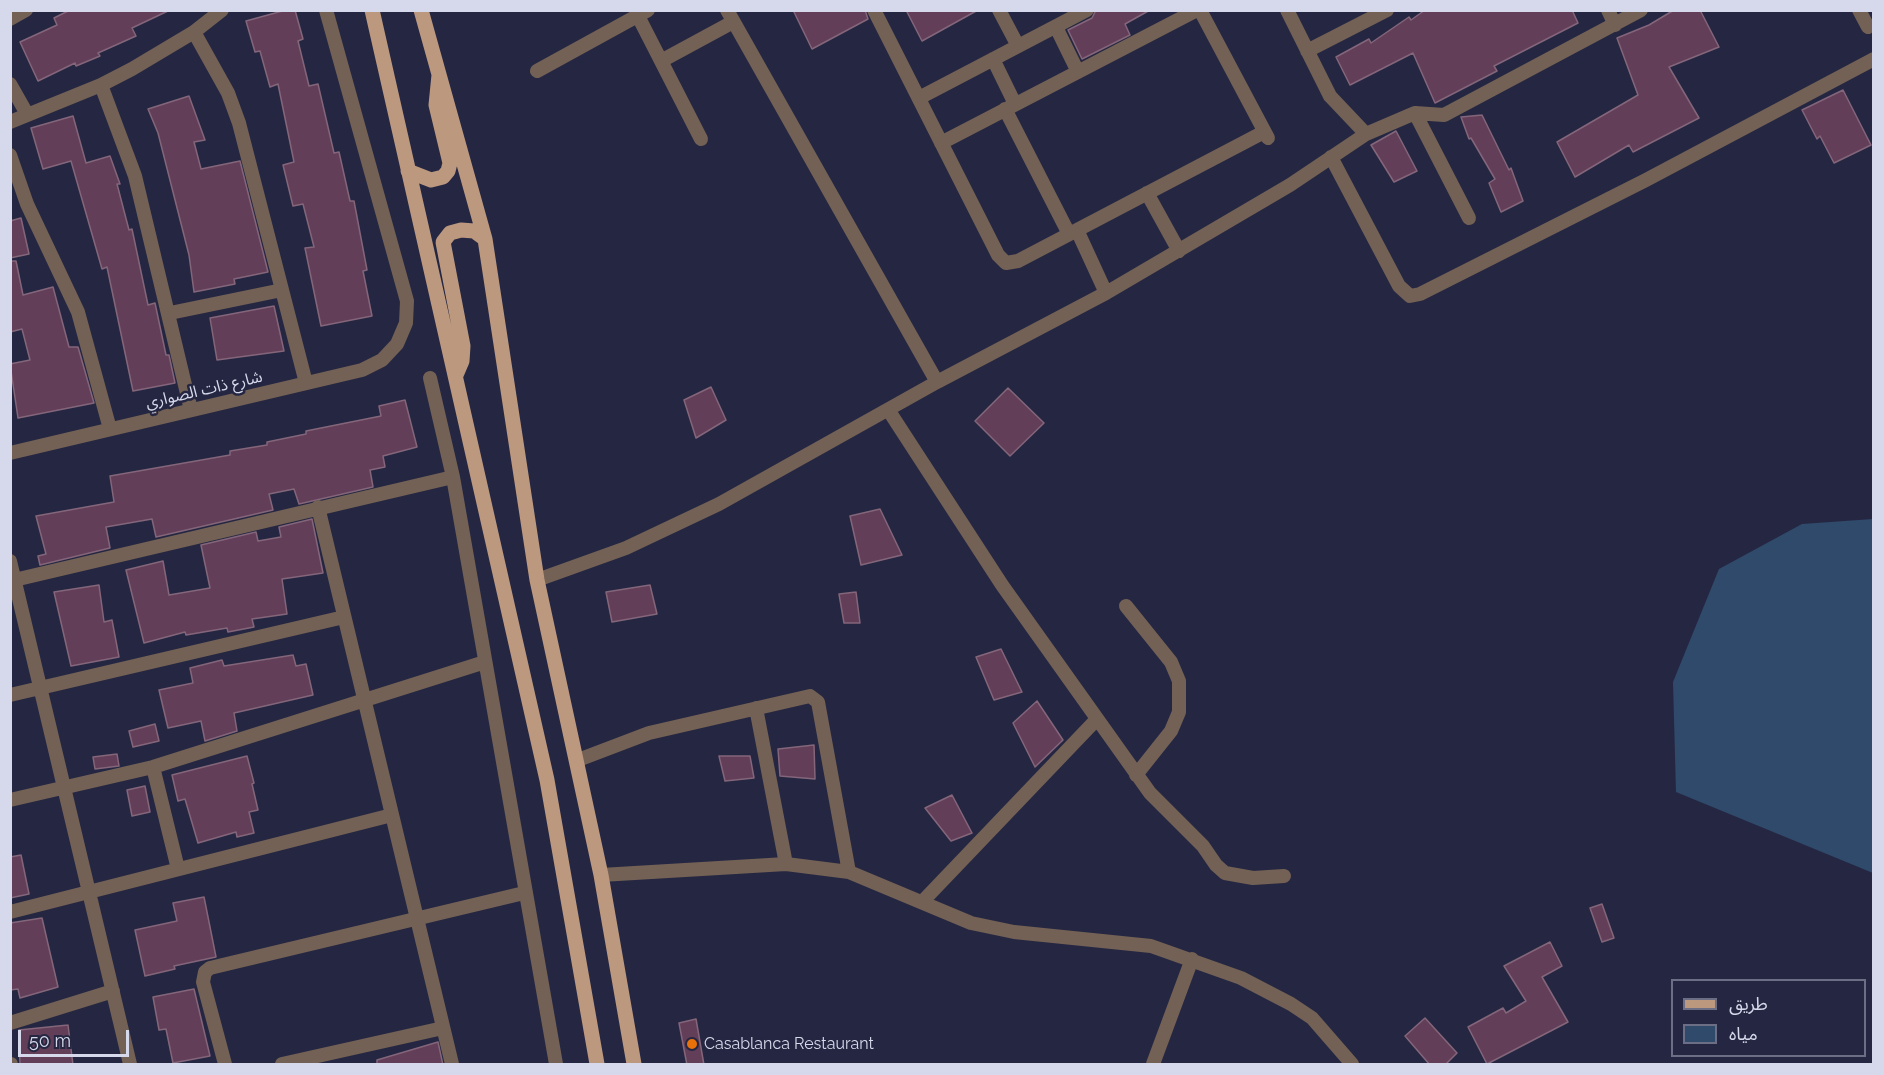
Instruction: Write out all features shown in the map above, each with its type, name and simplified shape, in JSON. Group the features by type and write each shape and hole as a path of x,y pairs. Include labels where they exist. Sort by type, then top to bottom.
{"main road":[{"path":"372,10 547,780 597,1065"},
{"path":"421,10 485,239 537,580 578,760 601,875 634,1065"},
{"path":"408,171 431,180 443,177 448,171 450,163 436,105 436,88 440,72"},
{"path":"456,375 462,361 463,346 443,242 450,233 461,230 474,231 485,239"}],"street":[{"path":"10,19 26,10"},
{"path":"10,122 101,85 194,32 222,10"},
{"name":"شارع ذات الصواري","path":"10,453 372,366 382,360 397,344 406,323 407,301 326,10"},
{"path":"874,10 941,142 1002,261 1010,264 1147,193 1267,135 1198,10 941,142"},
{"path":"999,10 1018,46"},
{"path":"1287,10 1330,96 1366,134"},
{"path":"1307,51 1387,10"},
{"path":"1608,10 1615,25"},
{"path":"537,580 627,548 673,526 889,411 937,382 1106,293 1179,251 1290,185 1366,134 1415,113 1444,115 1641,10"},
{"path":"1858,10 1868,27"},
{"path":"537,71 643,13 661,61 701,139"},
{"path":"919,98 1056,27 1078,13"},
{"path":"661,61 730,16 937,382"},
{"path":"1056,27 1078,72"},
{"path":"194,32 233,106 306,383"},
{"path":"993,59 1010,107 1106,293"},
{"path":"1331,157 1399,286 1410,296 1420,294 1872,63"},
{"path":"10,84 27,114"},
{"path":"101,85 135,176 170,314 191,410"},
{"path":"1415,113 1469,218"},
{"path":"10,155 27,204 78,312 111,429"},
{"path":"1147,193 1179,251"},
{"path":"170,314 282,290"},
{"path":"430,378 453,477 524,893 556,1065"},
{"path":"889,411 1002,585 1096,720 1162,807 1203,846 1216,865 1225,873 1253,878 1284,876"},
{"path":"13,581 318,507 453,477"},
{"path":"318,507 452,1065"},
{"path":"10,561 130,1065"},
{"path":"1126,606 1171,662 1179,681 1179,712 1171,730 1136,775"},
{"path":"10,695 344,616"},
{"path":"10,800 153,767 485,662"},
{"path":"578,760 649,733 810,696 818,702 849,872"},
{"path":"756,708 786,864"},
{"path":"923,901 1096,720"},
{"path":"153,767 178,869"},
{"path":"10,912 392,815"},
{"path":"601,875 786,864 849,872 923,901 948,915 1014,932 1151,946 1241,978 1291,1004 1312,1018 1352,1065"},
{"path":"225,1065 203,982 205,972 210,968 524,893"},
{"path":"1153,1065 1192,959"},
{"path":"10,1023 113,991"},
{"path":"282,1065 443,1028"}],"water":[{"path":"1874,519 1873,873 1676,792 1673,682 1719,569 1802,524"}],"building":[{"path":"70,10 170,10 132,28 136,36 98,53 100,56 76,66 75,63 38,81 20,42 57,25 54,18"},
{"path":"286,10 295,10 303,39 298,41 309,86 318,84 334,153 339,152 350,201 354,201 367,270 363,271 372,316 321,326 305,248 314,247 303,204 293,206 283,165 294,162 278,84 270,87 260,51 255,52 246,21"},
{"path":"793,10 865,10 868,19 812,49"},
{"path":"906,10 978,10 922,41"},
{"path":"1096,10 1150,10 1125,24 1130,35 1082,59 1068,30 1092,18"},
{"path":"1425,10 1572,10 1578,23 1494,66 1497,71 1435,103 1413,53 1350,85 1336,57 1369,39 1371,43 1409,17 1411,20"},
{"path":"1674,10 1700,10 1719,47 1669,67 1699,118 1633,152 1629,145 1575,177 1557,142 1638,95 1617,38 1649,25"},
{"path":"1843,90 1871,145 1834,163 1820,136 1817,139 1802,110"},
{"path":"189,96 205,140 194,142 201,169 240,161 268,272 234,279 235,284 194,292 189,255 158,133 148,109"},
{"path":"1482,115 1509,170 1511,168 1523,201 1501,212 1489,183 1495,179 1471,138 1469,139 1461,117"},
{"path":"73,116 86,163 110,156 120,184 117,184 129,230 132,229 148,305 155,303 166,355 169,355 175,383 133,391 107,267 102,269 71,161 43,169 31,128"},
{"path":"1396,131 1417,171 1394,182 1371,145"},
{"path":"21,218 29,254 10,258 10,221"},
{"path":"10,261 16,261 23,295 53,287 69,347 78,347 94,403 18,418 10,364 30,360 22,329 10,332"},
{"path":"274,306 284,351 217,360 210,318"},
{"path":"711,387 726,420 696,438 684,400"},
{"path":"1008,388 1044,423 1010,456 975,421"},
{"path":"405,400 417,447 383,456 385,467 370,470 373,487 299,504 294,489 269,494 273,510 156,537 152,519 106,527 110,548 40,565 38,556 46,554 36,516 114,502 110,476 230,455 230,451 267,445 267,442 306,434 306,431 381,416 379,406"},
{"path":"880,509 902,555 861,565 850,516"},
{"path":"312,519 323,573 282,579 287,614 252,619 254,627 228,632 227,628 186,635 185,632 144,643 126,570 163,561 169,595 210,588 201,545 256,532 258,541 281,537 279,527"},
{"path":"99,585 104,622 112,620 119,657 71,666 54,592"},
{"path":"650,585 657,614 612,622 606,592"},
{"path":"856,592 860,623 844,623 839,594"},
{"path":"1001,649 1022,692 994,700 976,657"},
{"path":"293,655 296,666 306,664 313,695 234,713 237,731 205,741 201,721 168,728 159,690 193,683 190,668 222,660 224,666"},
{"path":"1037,701 1063,740 1035,767 1013,723"},
{"path":"155,724 159,741 133,747 129,731"},
{"path":"814,745 815,779 780,776 778,749"},
{"path":"117,754 119,766 95,769 93,757"},
{"path":"247,756 258,810 249,812 254,833 237,837 236,832 198,843 185,799 178,801 172,775"},
{"path":"719,756 750,756 754,778 725,781"},
{"path":"145,786 150,812 132,816 127,790"},
{"path":"952,795 972,833 951,841 925,808"},
{"path":"21,855 29,894 10,898 10,857"},
{"path":"204,897 216,957 174,966 175,969 145,976 135,930 177,921 173,903"},
{"path":"1602,904 1614,938 1602,942 1590,908"},
{"path":"42,918 58,987 20,998 18,989 10,990 10,923"},
{"path":"1550,942 1562,966 1542,977 1568,1022 1487,1064 1468,1027 1503,1008 1506,1013 1526,1001 1504,966"},
{"path":"194,989 210,1056 173,1063 166,1029 159,1030 153,997"},
{"path":"1425,1018 1457,1053 1445,1065 1430,1065 1405,1036"},
{"name":"Casablanca Restaurant","path":"696,1019 704,1065 687,1065 679,1023"},
{"path":"68,1025 73,1065 20,1065 19,1030"},
{"path":"438,1042 443,1065 377,1065 377,1060"}],"place":[{"name":"Casablanca Restaurant","path":"692,1044"}]}
